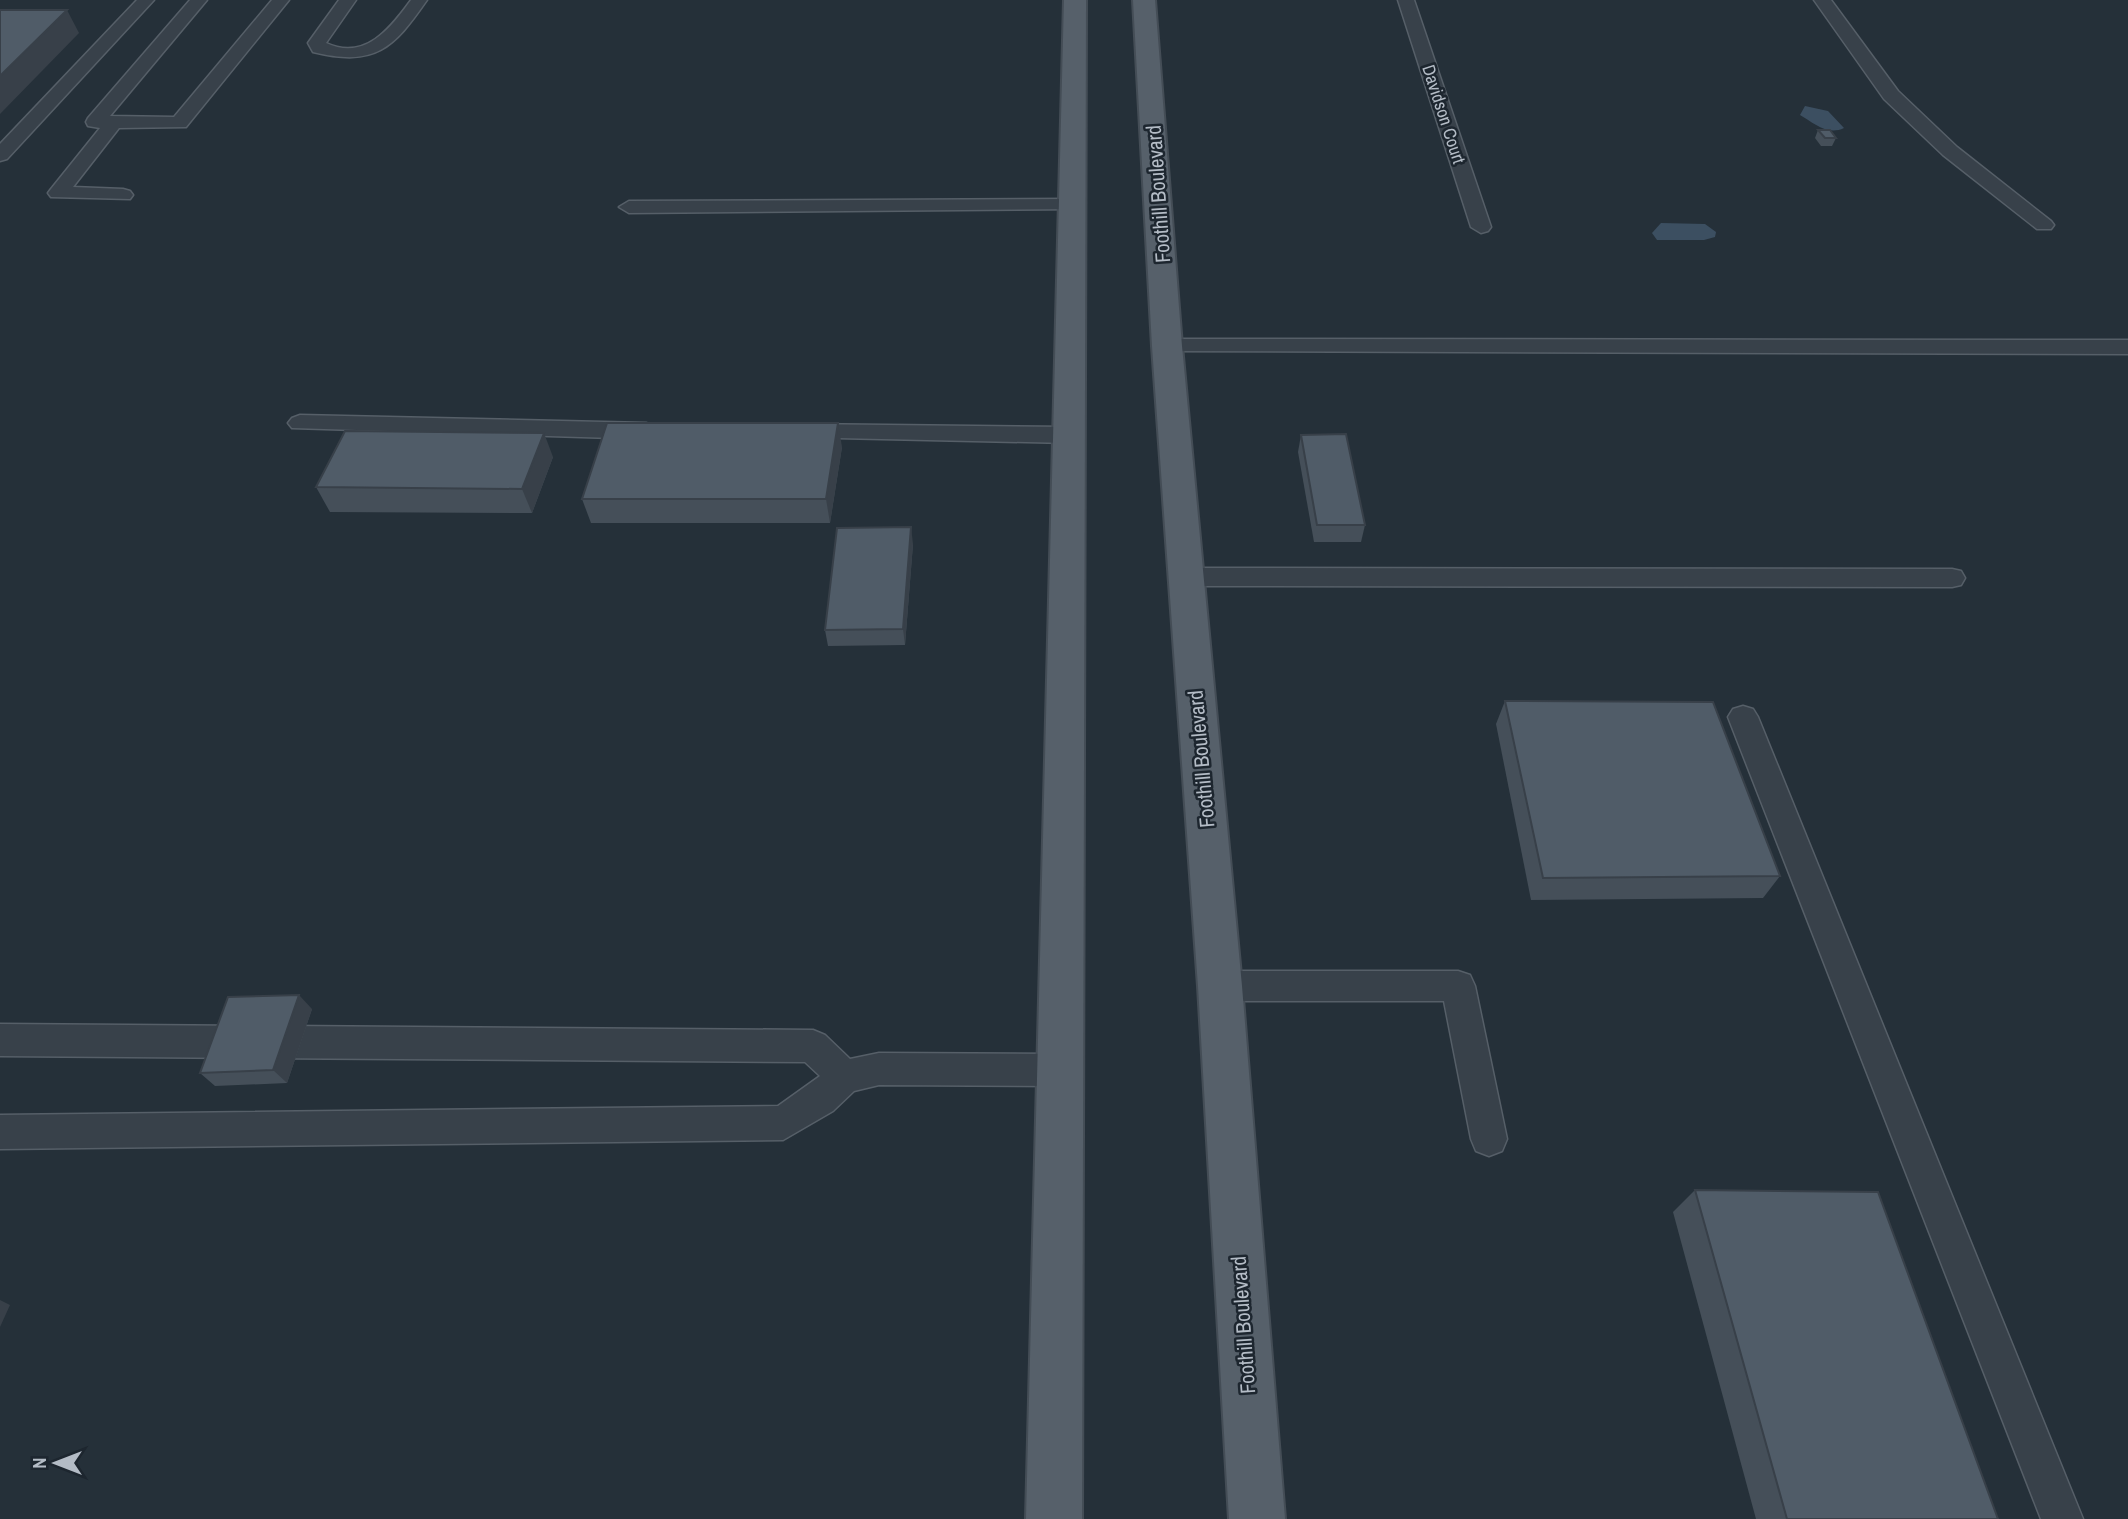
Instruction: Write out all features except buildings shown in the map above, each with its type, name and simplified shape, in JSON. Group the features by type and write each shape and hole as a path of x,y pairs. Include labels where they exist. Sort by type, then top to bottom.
{"main road":[{"path":"1054,1519 1075,0"},
{"name":"Foothill Boulevard","path":"1144,0 1167,346 1220,986 1257,1519"}],"lane":[{"path":"0,155 146,0"},
{"path":"200,0 95,122 179,123 281,0"},
{"path":"348,0 317,43 318,48 355,51 381,47 391,40 419,0"},
{"name":"Davidson Court","path":"1406,0 1481,227"},
{"path":"1822,0 1891,95 1950,151 2044,225"},
{"path":"114,122 58,193 123,195"},
{"path":"629,206 1072,205"},
{"path":"1167,346 2128,347"},
{"path":"300,423 675,431"},
{"path":"770,432 1069,435"},
{"path":"1186,577 1952,578"},
{"path":"1743,718 2062,1519"},
{"path":"1220,986 1458,986 1489,1139"},
{"path":"0,1040 813,1046 844,1077"},
{"path":"0,1132 783,1123 820,1099 844,1077 879,1069 1060,1070"}],"water":[{"path":"1805,106 1828,111 1844,128 1826,130 1816,125 1800,115"},
{"path":"1661,223 1705,224 1716,232 1715,237 1704,240 1657,240 1652,233"}]}
